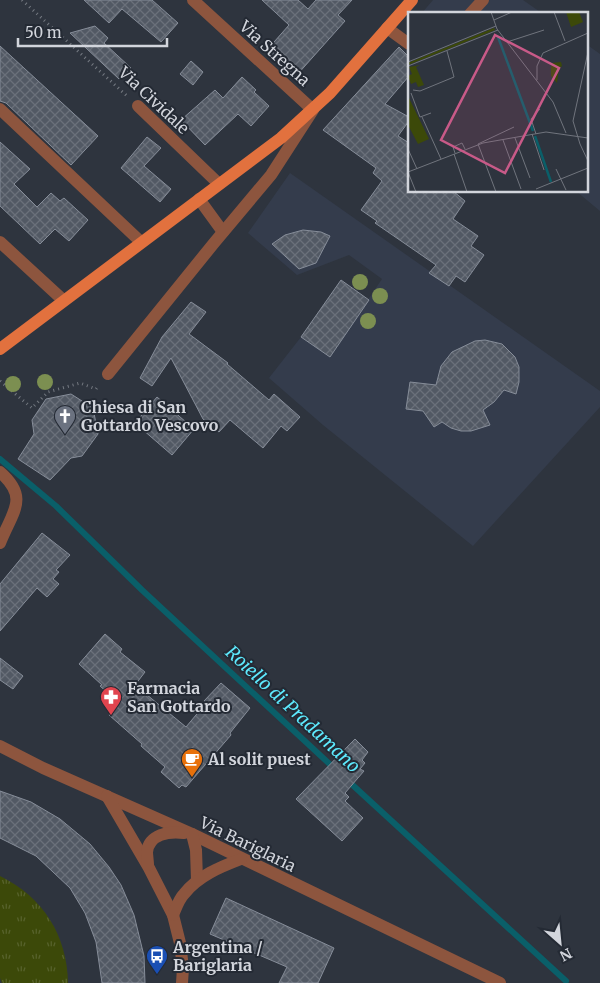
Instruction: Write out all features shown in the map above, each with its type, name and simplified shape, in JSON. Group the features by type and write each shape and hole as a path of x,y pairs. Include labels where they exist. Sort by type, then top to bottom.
{"main road":[{"path":"0,349 281,138 313,110 412,0"}],"street":[{"name":"Via Stregna","path":"192,0 313,110"},
{"path":"472,12 483,0"},
{"path":"387,28 408,43"},
{"name":"Via Cividale","path":"138,106 219,184"},
{"path":"0,109 141,242"},
{"path":"108,374 271,175 313,110"},
{"path":"198,199 223,232"},
{"path":"0,242 63,300"},
{"path":"0,472 13,485 17,495 16,506 0,542"},
{"name":"Via Bariglaria","path":"0,746 44,768 192,834 476,978 500,983"},
{"path":"107,796 173,915 180,943 183,968 182,983"},
{"path":"148,868 147,852 152,841 161,835 175,832 192,834 196,850 197,880"},
{"path":"173,915 182,895 197,880 218,868 241,859"}],"path":[{"name":"Via Cividale","path":"22,0 138,106"},
{"path":"0,381 32,408 48,392 80,384 96,389 108,374"}],"shaded area":[{"path":"433,0 523,0 540,12 423,12"},
{"path":"588,45 600,54 600,211 577,192 588,192"},
{"path":"290,173 600,391 600,407 473,546 323,425 269,378 301,337 330,356 382,279 349,255 297,275 248,233"}],"green space":[{"path":"0,876 29,895 50,919 63,949 67,965 68,983 2,983 0,978"}],"building":[{"path":"84,0 152,0 178,23 161,42 122,9 109,23"},
{"path":"262,0 298,0 308,9 316,0 352,0 338,15 345,21 296,76 267,50 289,25"},
{"path":"95,26 108,38 104,43 131,68 119,79 70,33"},
{"path":"0,46 98,136 71,165 6,103 0,101"},
{"path":"399,47 408,56 408,77 385,104 408,116 408,122 398,136 408,142 408,192 454,192 465,201 453,219 478,236 471,246 484,255 465,282 456,276 449,286 429,273 436,265 375,223 377,221 361,210 382,181 373,173 376,168 323,130"},
{"path":"191,61 203,72 193,85 180,74"},
{"path":"242,77 269,106 251,126 238,114 205,145 181,120 215,90 223,98"},
{"path":"147,137 161,148 144,166 171,189 160,202 121,168"},
{"path":"0,142 30,169 14,184 37,207 51,193 60,201 64,198 88,220 69,241 55,229 40,244 0,206"},
{"path":"303,230 321,232 330,236 316,263 299,269 272,244 285,235"},
{"path":"341,280 369,300 330,357 301,337"},
{"path":"191,302 206,312 189,334 228,363 269,400 274,394 300,417 287,431 281,426 263,448 230,420 219,432 203,419 171,358 152,386 140,378 162,337"},
{"path":"485,340 502,344 515,357 519,367 519,382 516,394 504,390 494,402 483,410 490,425 471,431 451,428 442,422 434,427 423,411 406,409 410,382 436,385 441,366 452,352 475,341"},
{"name":"Chiesa di San Gottardo Vescovo","path":"71,394 93,408 98,434 82,456 71,458 50,480 18,459 34,434 32,420 46,399"},
{"path":"157,397 194,429 172,455 135,423"},
{"path":"42,533 70,555 56,570 59,572 53,579 59,584 47,597 37,588 0,631 0,584"},
{"path":"105,634 122,649 120,652 145,672 135,685 186,727 206,703 204,701 221,683 250,708 230,733 231,735 186,787 182,785 179,788 161,772 165,767 109,715 119,703 79,664"},
{"path":"0,658 23,676 13,689 0,680"},
{"path":"355,739 368,752 362,760 365,763 360,769 364,771 345,793 349,797 345,801 363,818 342,841 296,799"},
{"path":"0,791 31,802 60,819 90,844 109,867 121,885 134,915 144,956 145,983 102,983 96,942 85,913 70,888 36,856 0,838"},
{"path":"226,898 334,948 318,983 279,983 287,967 210,934"}],"waterway":[{"name":"Roiello di Pradamano","path":"0,459 56,506 142,590 335,769"},
{"name":"Roiello di Pradamano","path":"346,779 566,981"}],"place":[{"name":"Chiesa di San Gottardo Vescovo","path":"65,435"},
{"name":"Farmacia San Gottardo","path":"111,716"},
{"name":"Al solit puest","path":"192,778"},
{"name":"Argentina / Bariglaria","path":"157,975"}]}
